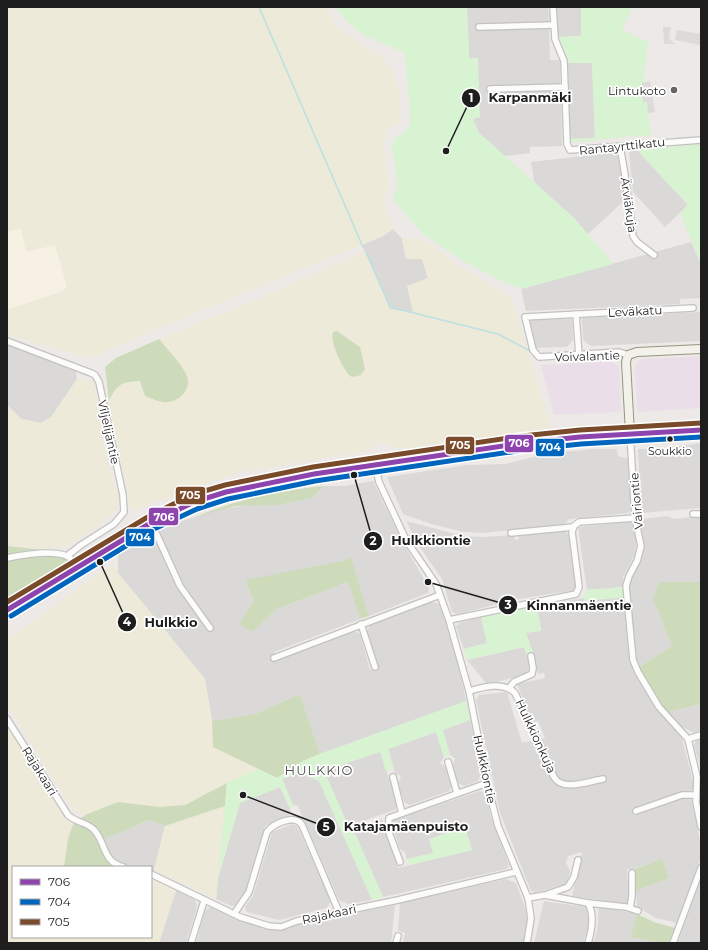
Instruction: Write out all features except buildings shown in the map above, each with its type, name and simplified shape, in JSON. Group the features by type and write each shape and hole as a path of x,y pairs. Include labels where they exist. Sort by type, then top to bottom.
{"main road":[{"name":"Voivalantie","path":"628,356 637,352 701,349"},
{"path":"628,356 626,362 630,433"},
{"path":"7,610 149,524 194,502 226,492 279,480 530,442 630,433 701,430"}],"street":[{"name":"Rantayrttikatu","path":"553,7 554,39 564,58 568,149 574,151 701,140"},
{"path":"479,27 554,25"},
{"path":"490,89 565,87"},
{"name":"Ärviäkuja","path":"620,146 633,236 637,242 654,255"},
{"name":"Leväkatu","path":"525,317 693,308"},
{"path":"576,314 579,356"},
{"name":"Voivalantie","path":"525,317 536,356 542,358 619,352 628,356"},
{"name":"Viljelijäntie","path":"7,341 91,373 95,375 99,382 123,495 124,512 114,524 81,545 67,556"},
{"name":"Vairiontie","path":"630,433 635,518 640,541 640,551 637,561 629,576 626,591 633,660 638,672 659,707 688,739"},
{"name":"Hulkkiontie","path":"375,465 379,482 406,540 436,584 449,620 468,691 487,783 498,826 528,898 531,918 527,943"},
{"path":"693,514 701,514"},
{"path":"511,533 573,527 579,522 635,518"},
{"path":"149,524 156,534 180,586 210,628"},
{"path":"449,620 576,594 579,587 573,527"},
{"path":"7,558 39,554 67,556 78,566"},
{"path":"274,658 440,595"},
{"path":"361,624 374,667"},
{"path":"509,688 514,682 532,674 531,656"},
{"name":"Hulkkionkuja","path":"468,691 490,686 509,688 518,697 556,781 567,785 602,779"},
{"name":"Rajakaari","path":"7,719 68,815 95,830 108,858 115,864 120,866"},
{"path":"701,735 688,739 697,777 696,795 701,827"},
{"path":"448,762 457,793"},
{"path":"393,777 402,812"},
{"path":"400,862 388,830 387,822 392,816 487,783"},
{"path":"636,811 682,795 696,795"},
{"path":"234,914 249,892 268,832 273,826 293,819 297,820 302,825 339,912"},
{"path":"528,898 568,887 574,877 578,860"},
{"path":"673,943 701,868"},
{"name":"Rajakaari","path":"152,875 204,901 234,914 269,926 281,927 297,921 516,872"},
{"path":"630,908 632,896 632,873"},
{"path":"545,894 588,903 630,908 638,911"},
{"path":"191,943 204,901"},
{"path":"588,903 592,912 588,943"},
{"path":"396,943 398,936"}],"shaded area":[{"path":"7,7 325,7 337,27 381,57 394,73 399,90 400,123 388,130 384,142 388,182 386,201 388,215 394,224 393,229 383,236 147,333 91,358 7,335 7,310 61,292 67,287 55,245 26,252 21,228 7,232"},
{"path":"467,7 548,7 549,22 477,25 477,30 549,28 550,60 560,60 560,84 488,86 488,92 561,90 562,146 530,147 530,153 505,156 479,133 473,119 478,59 469,59"},
{"path":"557,7 581,7 581,36 557,37"},
{"path":"663,27 671,27 669,39 675,44 664,44"},
{"path":"677,30 701,34 700,45 675,40"},
{"path":"568,63 592,63 595,138 570,139"},
{"path":"650,81 655,112 648,113 647,102 643,102 642,83"},
{"path":"637,150 688,205 665,227 633,192 629,151"},
{"path":"619,152 627,198 588,234 574,218 534,182 531,162"},
{"path":"21,228 55,245 67,287 61,292 7,310 7,232"},
{"path":"393,229 402,239 406,258 422,259 428,278 413,313 390,309 362,245 383,236"},
{"path":"411,237 426,242 452,261 511,297 552,429 398,449 387,444 378,443 367,451 237,473 131,511 109,401 115,388 125,382 140,380 142,390 186,392 188,388 186,375 159,339 258,299 365,252 390,309 413,313 407,286 428,278 422,259 406,259 402,239","holes":["336,331 340,332 360,347 332,335"]},
{"path":"691,242 701,264 701,298 680,299 680,304 526,311 521,289"},
{"path":"701,312 701,341 591,346 583,340 582,318"},
{"path":"572,319 573,340 567,347 536,348 529,320"},
{"path":"7,344 76,371 77,379 51,417 41,423 21,419 7,405"},
{"path":"701,356 701,408 637,412 635,366 641,359"},
{"path":"611,361 619,367 621,412 554,415 541,365"},
{"path":"77,379 93,380 103,428 100,433 119,500 117,510 97,527 70,545 46,549 7,546 7,405 21,419 41,423 51,417"},
{"path":"701,443 701,508 641,513 638,449 660,449"},
{"path":"594,449 617,449 618,456 629,459 631,509 628,513 569,519 563,525 484,533 464,532 431,524 403,514 387,477 467,465 505,464 550,453"},
{"path":"373,481 401,539 429,588 428,593 369,616 351,557 342,561 245,581 254,601 252,632 277,609 348,582 360,619 274,652 280,659 353,631 360,634 370,670 378,667 367,631 370,625 432,602 440,604 458,662 466,701 320,754 300,694 255,714 212,721 205,679 118,573 118,554 173,524 216,510 258,504 279,505 312,498 324,486 344,486"},
{"path":"667,516 674,519 701,516 701,582 659,582 653,599 672,646 639,667 633,652 628,599 630,578 642,557 643,540 641,519"},
{"path":"406,521 463,536 484,537 514,535 515,540 519,539 519,535 566,531 568,534 577,585 575,590 519,599 457,614 452,612 442,579 417,543"},
{"path":"630,522 634,524 637,540 635,554 623,577 623,587 587,590 578,527"},
{"path":"113,564 118,573 205,679 212,721 213,747 258,769 185,805 160,807 118,802 85,815 74,811 7,705 7,640"},
{"path":"623,597 628,651 632,665 653,703 682,739 695,789 631,809 634,815 682,798 691,799 701,846 701,857 677,923 656,918 637,907 636,891 669,878 662,859 634,869 627,869 629,902 627,904 572,896 582,852 568,856 566,863 570,871 568,883 536,893 531,891 500,813 476,700 479,695 507,692 522,743 545,738 538,721 532,722 517,684 545,678 544,673 538,674 526,633 541,630 537,606 584,598 585,601"},
{"path":"481,617 487,643 464,649 456,627 459,623"},
{"path":"524,647 530,666 525,675 487,684 467,660"},
{"path":"701,704 701,731 694,733 679,725 668,712"},
{"path":"470,720 482,772 478,781 464,786 458,783 453,766 455,758 450,755 442,730"},
{"path":"7,727 73,825 68,839 64,866 12,866 12,938 152,938 152,879 176,890 159,943 7,943"},
{"path":"436,732 444,757 440,763 447,768 452,785 449,791 410,805 404,802 398,784 401,776 395,773 388,749"},
{"path":"701,739 701,768 694,746 696,741"},
{"path":"380,751 398,806 395,810 348,826 324,771"},
{"path":"299,772 319,781 372,900 348,904 339,900 298,806 293,805 282,779"},
{"path":"280,787 291,811 288,813 290,816 265,826 246,893 236,905 231,906 216,899 218,878 240,803"},
{"path":"480,791 486,793 491,818 509,865 507,869 383,897 353,829 382,819 398,868 472,850 465,827 433,853 407,859 405,852 400,849 392,824 394,820"},
{"path":"225,806 216,899 154,870 165,826"},
{"path":"149,820 165,826 152,879 152,866 109,865 98,842"},
{"path":"292,824 297,826 331,901 327,908 279,920 247,912 245,907 253,896 272,832"},
{"path":"506,879 516,883 526,911 527,927 523,943 403,943 405,933 398,931 400,903"},
{"path":"701,880 701,943 678,943 695,894"},
{"path":"176,890 195,900 197,907 186,943 159,943"},
{"path":"544,901 586,907 589,912 588,927 583,943 534,943"},
{"path":"395,905 391,943 196,943 205,911 210,907 235,919 279,929"},
{"path":"599,906 637,914 632,937 659,943 593,943 597,931"}],"green space":[{"path":"336,7 467,7 469,58 478,58 480,117 473,119 479,133 574,218 613,264 521,289 497,279 465,262 423,234 393,200 398,186 392,147 395,138 406,131 411,123 405,53 358,31 343,17"},
{"path":"581,7 632,7 622,30 648,42 644,77 651,136 634,136 571,143 570,139 595,138 592,63 568,63 568,57 557,37 581,36"},
{"path":"700,144 701,264 680,213 688,205 637,150"},
{"path":"337,331 360,347 365,369 361,375 352,377 341,364 332,336 333,332"},
{"path":"159,339 186,374 188,385 183,394 174,401 161,402 145,396 140,381 134,381 124,383 117,387 109,401 105,367 116,358"},
{"path":"324,486 312,498 279,505 236,506 195,517 227,505 258,497 290,490"},
{"path":"7,546 72,553 67,556 75,563 7,600"},
{"path":"351,557 369,616 360,619 348,582 277,609 252,632 239,624 254,601 245,580 342,561"},
{"path":"659,582 701,582 701,704 668,712 655,698 639,667 672,646 653,599"},
{"path":"623,587 623,597 585,601 584,598 587,590"},
{"path":"537,606 541,631 526,633 533,652 527,653 523,647 467,660 464,649 487,643 481,617"},
{"path":"300,694 320,754 303,761 277,778 213,747 212,721 255,714"},
{"path":"466,701 470,720 443,730 450,755 444,757 436,732 388,749 394,769 386,771 380,752 324,771 350,830 353,829 383,897 372,900 319,781 299,773 282,779 293,805 291,811 280,787 240,803 218,878 227,783 258,769 277,778 303,761 320,754"},
{"path":"227,783 225,806 165,826 149,820 98,842 102,853 114,866 64,866 68,839 73,825 85,815 118,802 160,807 185,805"},
{"path":"465,827 472,850 409,865 407,859 433,853 429,839"},
{"path":"662,859 669,878 636,891 635,869"},
{"path":"637,914 654,922 675,928 669,943 659,943 631,937"}],"waterway":[{"path":"259,7 363,247"},
{"path":"366,252 390,307 498,334 532,352"}],"transit line":[{"name":"705","path":"7,602 146,518 191,495 225,485 313,467 522,436 580,430 701,423"},
{"name":"706","path":"7,610 149,524 194,502 226,492 314,474 523,443 580,437 701,430"},
{"name":"704","path":"11,616 152,530 197,509 228,499 315,481 524,450 581,444 701,437"}],"place":[{"name":"Lintukoto","path":"674,90"},
{"name":"Karpanmäki","path":"446,151"},
{"name":"Soukkio","path":"670,439"},
{"name":"Hulkkiontie","path":"354,475"},
{"name":"Hulkkio","path":"100,562"},
{"name":"Kinnanmäentie","path":"428,582"},
{"name":"Katajamäenpuisto","path":"243,795"}],"district":[{"name":"HULKKIO","path":"319,770"}]}
